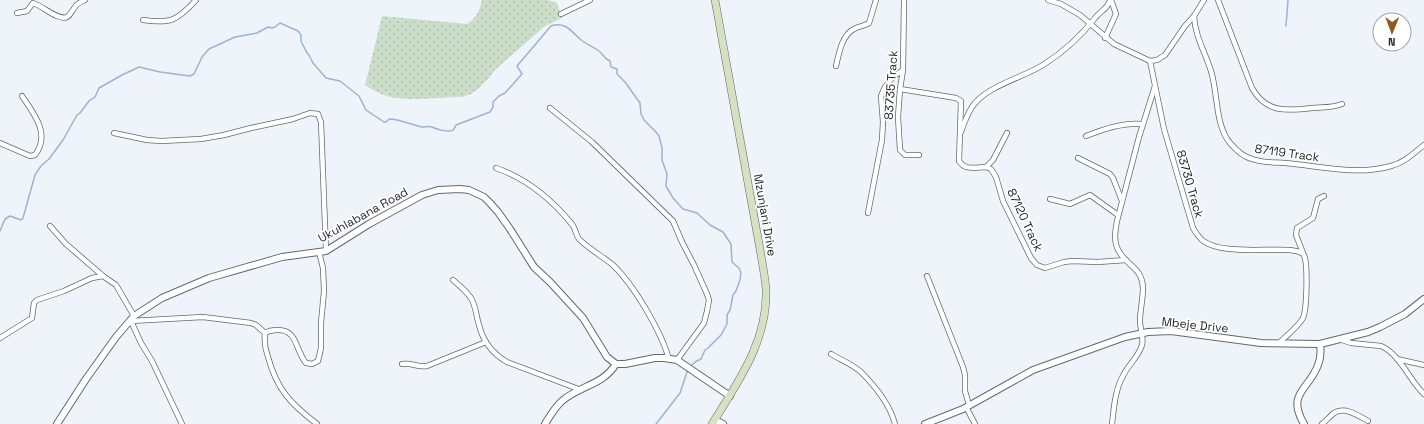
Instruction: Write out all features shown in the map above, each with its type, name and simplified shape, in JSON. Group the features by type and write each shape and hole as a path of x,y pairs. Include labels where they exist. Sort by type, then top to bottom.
{"main road":[{"name":"Mzunjani Drive","path":"714,422 744,372 756,346 764,315 766,289 715,0"}],"street":[{"path":"17,13 27,11 33,3 40,5 58,16 65,17 70,16 77,5 85,0"},
{"path":"143,20 160,22 171,20 182,14 196,0"},
{"path":"561,14 590,0"},
{"path":"836,66 839,53 846,36 855,28 867,25 869,23 876,0"},
{"name":"83735 Track","path":"904,0 903,70 898,117 900,150 905,155 920,155"},
{"path":"1048,0 1070,9 1091,24 1105,38 1114,44 1150,61 1157,60 1165,55 1204,0"},
{"path":"959,137 967,117 976,102 992,91 1043,65 1080,35 1108,6 1110,0"},
{"path":"1105,38 1116,14 1110,0"},
{"path":"1218,0 1252,88 1258,98 1273,108 1286,110 1331,107 1342,104"},
{"name":"87119 Track","path":"1194,16 1197,35 1211,71 1222,129 1230,143 1251,159 1266,162 1344,170 1361,170 1394,166 1424,145"},
{"name":"83730 Track","path":"1150,61 1164,129 1192,228 1197,235 1203,241 1227,249 1286,250 1302,253"},
{"path":"868,213 882,140 883,122 881,96 893,77 903,70"},
{"path":"1112,424 1117,390 1123,374 1140,350 1142,341 1140,320 1143,288 1141,276 1120,254 1115,241 1115,234 1118,215 1155,86"},
{"path":"900,90 959,99 961,107 958,156 961,164 970,168 986,167 992,160 1007,133"},
{"path":"0,143 30,156 33,156 38,152 43,136 42,129 22,96"},
{"path":"550,108 592,142 673,221 707,294 708,300 708,312 704,323 680,362"},
{"path":"114,133 161,141 201,139 293,119 310,112 315,112 318,114 321,122 324,291 320,357 318,361 312,364 306,363 292,336 285,330 270,330 266,333 264,342 271,370 281,390 287,398 318,424"},
{"path":"1086,136 1104,129 1121,125 1131,123 1143,124"},
{"path":"1078,158 1110,174 1122,201"},
{"name":"87120 Track","path":"986,167 993,172 1003,201 1031,258 1037,265 1045,268 1072,261 1098,262 1126,260"},
{"path":"496,168 516,176 553,203 573,224 579,239 613,266 640,298 666,347 669,359"},
{"name":"Ukuhlabana Road","path":"57,424 105,351 116,337 133,319 162,298 209,278 291,255 323,252 369,224 430,191 438,190 460,189 474,192 484,197 498,212 534,266 583,318 607,357 616,364"},
{"path":"1050,198 1070,204 1090,195 1118,215"},
{"path":"1279,343 1301,321 1304,313 1306,259 1302,253 1296,235 1297,228 1313,218 1317,201 1320,197 1324,196"},
{"path":"50,226 66,244 103,276 116,285 133,319 141,343 152,361 182,424"},
{"path":"0,338 32,318 34,303 37,300 92,278 103,276"},
{"path":"927,276 963,367 967,406 975,424"},
{"path":"453,280 471,298 476,309 482,336 498,356 507,362 581,390"},
{"name":"Mbeje Drive","path":"924,424 967,406 1033,370 1125,336 1171,331 1239,340 1320,344 1368,332 1380,327 1405,314 1424,300"},
{"path":"133,319 203,317 251,323 266,333"},
{"path":"1339,339 1351,343 1381,346 1389,351 1424,394"},
{"path":"402,364 407,363 427,366 486,342"},
{"path":"1304,424 1297,409 1298,399 1303,388 1314,374 1318,366 1321,354 1320,344"},
{"path":"831,354 860,372 888,406 895,424"},
{"path":"545,424 560,402 599,381 610,373 616,364 625,364 655,358 669,359 680,362 730,396"},
{"path":"1396,359 1424,366"},
{"path":"1322,424 1336,412 1344,411 1352,412 1368,421"},
{"path":"714,422 723,424"}],"green space":[{"path":"482,0 548,0 557,3 562,18 545,26 495,70 478,89 471,94 462,97 404,99 384,95 365,85 382,16 467,24 473,20 477,14"}],"waterway":[{"path":"1286,26 1288,0"},
{"path":"0,231 5,219 10,216 21,220 23,218 35,175 63,140 77,115 89,101 95,97 99,88 139,67 160,72 190,76 194,74 202,57 209,49 235,37 257,33 268,27 275,27 280,23 298,31 301,35 301,41 307,53 313,63 326,78 340,81 359,96 366,110 384,122 389,119 393,119 422,127 431,127 439,130 451,131 456,125 490,112 493,107 493,102 505,93 522,74 517,66 551,26 560,25 564,26 582,41 599,51 606,59 610,61 611,67 617,69 617,74 625,82 640,103 641,114 644,120 659,136 662,148 662,160 667,174 666,186 673,198 683,209 697,213 710,225 723,232 731,244 732,262 739,268 741,273 740,280 733,295 730,310 727,315 727,324 721,335 705,350 701,359 690,367"},
{"path":"656,424 680,393 688,369"}]}
